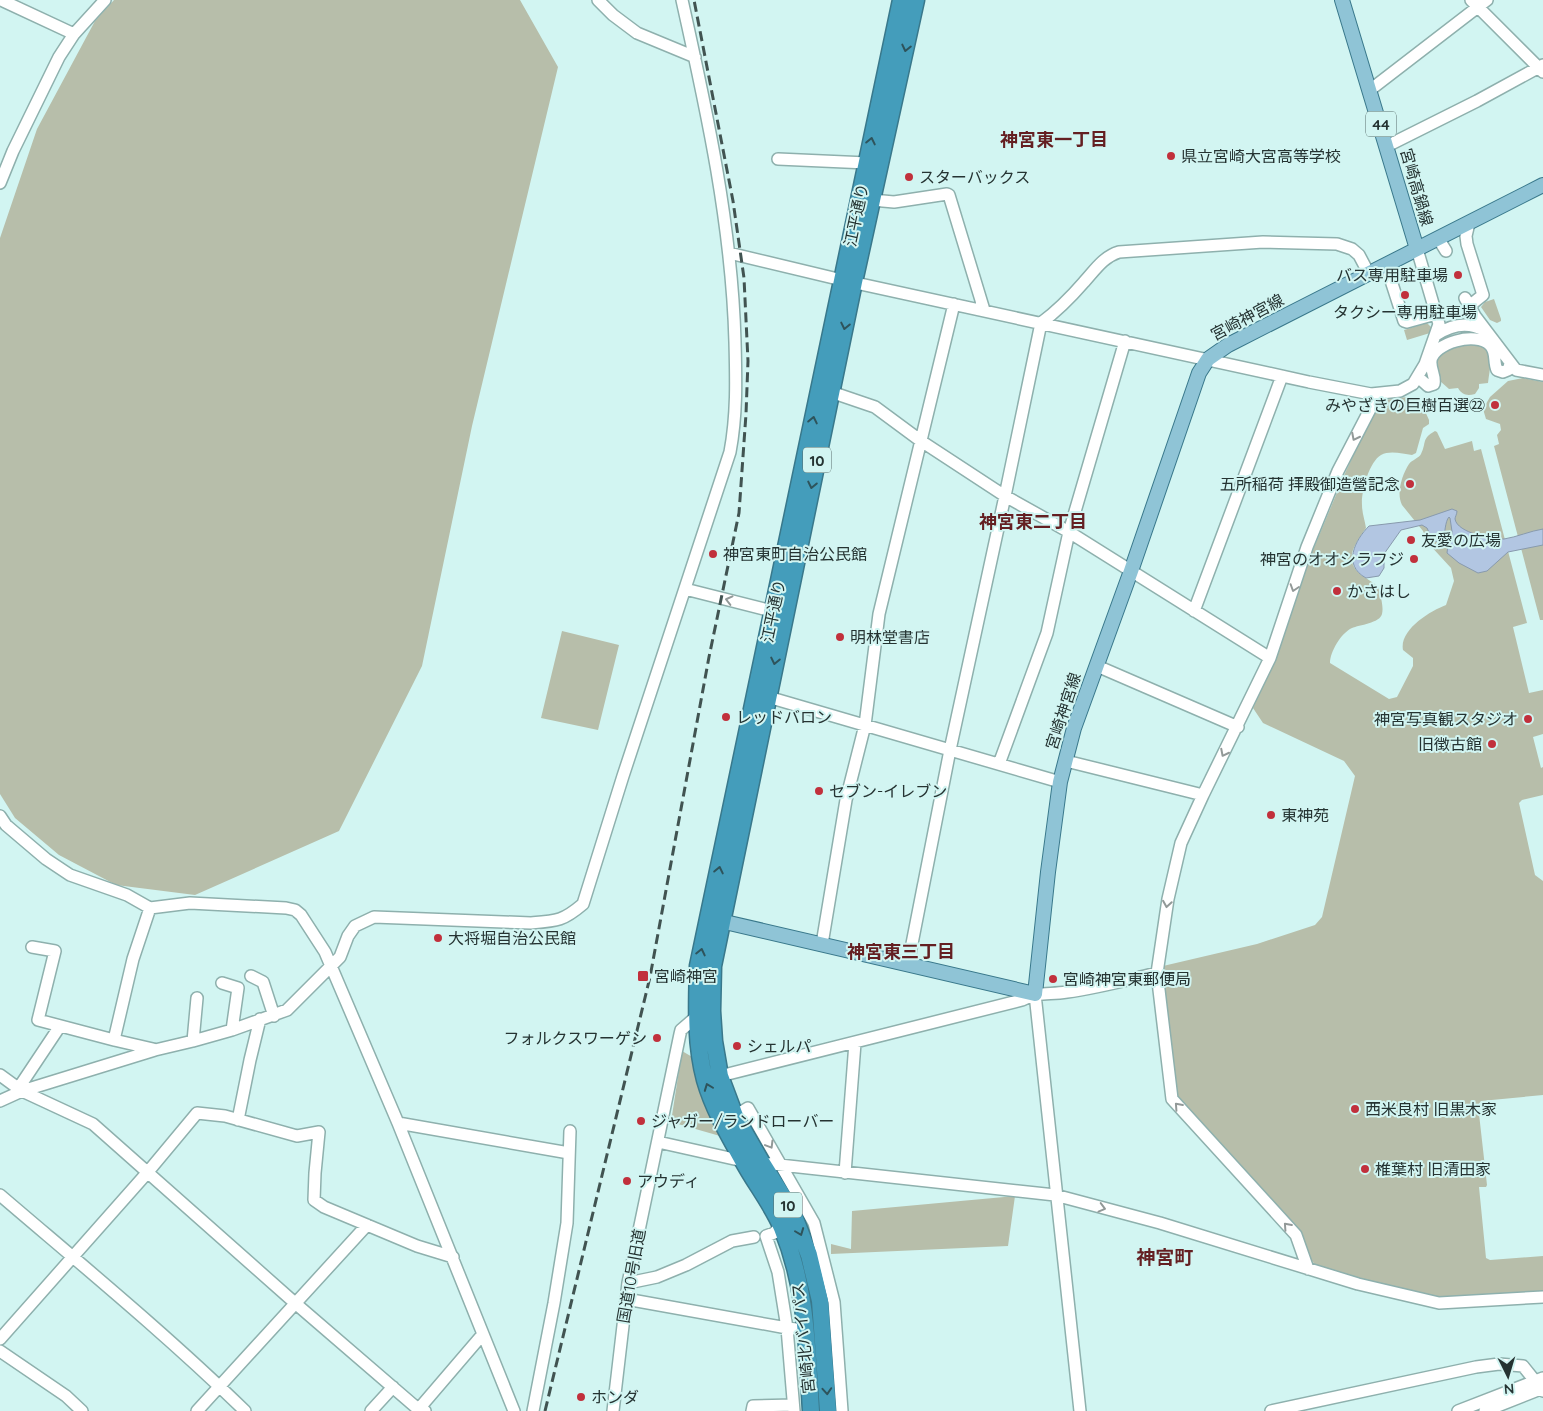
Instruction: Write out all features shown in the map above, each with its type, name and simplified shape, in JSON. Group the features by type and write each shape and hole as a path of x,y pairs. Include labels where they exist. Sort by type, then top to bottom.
{"highway":[{"name":"江平通り","path":"704,1014 698,966 716,920 768,696 779,612 831,392 867,162 901,0"},
{"name":"江平通り","path":"716,920 848,281 872,200 916,0"},
{"name":"宮崎北バイパス","path":"704,1014 714,1040 720,1076 735,1116 792,1211 809,1255 820,1301 828,1411"},
{"name":"宮崎北バイパス","path":"704,1014 705,1079 722,1122 781,1226 794,1262 803,1304 806,1330 810,1411"}],"main road":[{"name":"宮崎高鍋線","path":"1342,0 1417,249 1543,185"},
{"name":"宮崎神宮線","path":"1034,994 1060,782 1074,728 1131,572 1199,373 1208,359 1228,345 1417,249"},
{"path":"716,920 1034,994"}],"street":[{"path":"1,0 74,34"},
{"path":"0,182 54,66 74,34 105,0"},
{"path":"598,0 613,15 637,33 695,57"},
{"path":"0,1101 20,1090 155,1050 193,1042 287,1010 340,957 348,936 355,926 374,917 531,923 556,921 566,918 583,904 623,776 730,452 735,426 734,295 729,253 715,162 682,0"},
{"path":"1370,90 1479,2 1542,68 1387,146"},
{"path":"778,159 867,162"},
{"path":"872,200 894,202 947,194 984,310"},
{"path":"1469,223 1466,236 1467,244 1483,294 1473,303 1472,309"},
{"path":"1438,238 1446,252"},
{"path":"908,964 950,750 1041,323 1052,315 1083,284 1108,255 1119,252 1263,242 1336,244 1352,249 1359,255 1369,274"},
{"path":"729,253 1282,376 1378,394 1400,391 1416,381 1436,335 1438,319 1417,249"},
{"path":"1386,265 1404,321 1438,319"},
{"path":"1465,298 1487,332 1516,370 1543,375"},
{"path":"822,944 846,800 865,725 879,614 954,304"},
{"path":"1436,335 1446,328 1461,324 1476,326 1487,332"},
{"path":"1416,381 1428,386 1434,384 1431,362 1434,355 1445,345 1471,338 1482,339 1490,345 1494,350 1497,370 1502,372 1508,370 1510,364"},
{"path":"999,764 1047,633 1069,532 1125,341"},
{"path":"1194,611 1282,376"},
{"path":"831,392 875,407 921,441 1005,496 1069,532 1270,658"},
{"path":"1308,1269 1296,1235 1172,1099 1157,973 1168,899 1181,843 1270,658 1307,547 1338,471 1378,394"},
{"path":"684,589 779,612"},
{"path":"1097,666 1238,727"},
{"path":"768,696 1060,782"},
{"path":"1066,761 1203,795"},
{"path":"2,824 46,859 70,875 127,894 150,908 190,903 286,908 295,910 302,915 317,938 331,966 454,1256 514,1411"},
{"path":"114,1040 133,960 150,908"},
{"path":"32,947 55,951 38,1020 155,1050"},
{"path":"720,1076 1022,1000 1034,994 1064,993 1110,985 1157,973"},
{"path":"251,976 264,982 274,1016"},
{"path":"222,983 238,988 232,1030"},
{"path":"1034,994 1080,1411"},
{"path":"193,1042 197,998"},
{"name":"国道10号旧道","path":"613,1411 628,1283 681,1030 704,1014"},
{"path":"238,1120 260,1019"},
{"path":"20,1090 60,1026"},
{"path":"845,1173 855,1042"},
{"path":"0,1075 20,1090 93,1124 295,1303 420,1410 483,1334"},
{"path":"735,1116 748,1108 814,1224 834,1302 842,1411"},
{"path":"0,1339 147,1173 196,1113 225,1116 297,1136 319,1132 314,1200 324,1207 417,1246 454,1256"},
{"path":"398,1123 569,1153"},
{"path":"533,1411 567,1223 570,1131"},
{"path":"658,1142 743,1161 1055,1196 1160,1223 1358,1284 1439,1303 1543,1297"},
{"path":"0,1195 220,1386 245,1411"},
{"path":"197,1411 367,1225"},
{"path":"752,1411 752,1406 793,1408 787,1328 778,1272 766,1236 774,1233 781,1226"},
{"path":"628,1283 657,1277 686,1265 732,1241 754,1237"},
{"path":"626,1299 806,1330"},
{"path":"0,1351 66,1396 82,1411"},
{"path":"1271,1411 1499,1364 1523,1366 1541,1385"},
{"path":"1458,1411 1541,1385"},
{"path":"1485,1411 1541,1385"},
{"path":"371,1411 392,1387"}],"green space":[{"path":"114,0 520,0 558,67 472,426 422,666 339,831 195,895 116,885 59,855 15,818 0,794 0,238 37,129 95,21"},
{"path":"1494,299 1501,319 1497,323 1490,320 1481,307 1485,302"},
{"path":"1427,323 1431,327 1430,333 1407,340 1404,330"},
{"path":"1475,343 1486,349 1489,354 1488,383 1479,384 1479,388 1472,395 1463,394 1458,388 1449,389 1440,381 1436,362 1439,355 1447,350"},
{"path":"1523,378 1543,382 1543,620 1540,620 1494,446 1499,444 1497,435 1501,430 1500,424 1486,419 1483,409 1490,397 1508,381"},
{"path":"1415,396 1419,398 1429,424 1423,428 1416,453 1412,455 1388,453 1381,455 1369,470 1362,499 1362,511 1366,528 1355,545 1352,557 1355,569 1378,587 1382,614 1377,620 1348,630 1334,648 1330,663 1389,699 1397,697 1413,666 1413,658 1403,650 1406,635 1417,622 1446,605 1454,581 1451,568 1428,543 1423,531 1402,505 1400,490 1402,479 1409,464 1421,454 1426,439 1435,431 1445,449 1472,441 1474,451 1481,449 1527,623 1513,627 1529,693 1543,690 1543,734 1533,737 1541,768 1543,767 1543,795 1522,800 1519,803 1535,875 1543,881 1543,1095 1481,1101 1478,1105 1487,1185 1486,1187 1479,1187 1486,1258 1490,1260 1543,1256 1543,1293 1443,1299 1317,1267 1176,1096 1163,966 1257,944 1315,925 1322,917 1355,776 1344,761 1263,723 1253,708 1276,657 1305,569 1346,471 1377,406 1384,400"},
{"path":"562,631 619,645 598,730 541,718"},
{"path":"682,1051 694,1058 710,1114 720,1136 671,1122"},
{"path":"1015,1196 1008,1246 831,1254 831,1244 851,1249 852,1211"}],"water":[{"path":"1452,509 1457,511 1455,519 1457,524 1476,535 1504,539 1543,529 1543,545 1508,552 1487,571 1478,573 1459,563 1447,553 1448,545 1453,538 1449,517 1443,541 1440,542 1433,541 1427,528 1422,525 1401,530 1384,554 1384,568 1379,576 1366,578 1354,566 1353,552 1359,538 1369,526 1420,520"}],"railway":[{"path":"545,1411 650,977 709,657 739,513 748,361 744,278 733,201 694,0"}],"place":[{"name":"県立宮崎大宮高等学校","path":"1171,156"},
{"name":"スターバックス","path":"909,177"},
{"name":"バス専用駐車場","path":"1458,275"},
{"name":"タクシー専用駐車場","path":"1405,295"},
{"name":"みやざきの巨樹百選㉒","path":"1495,405"},
{"name":"五所稲荷 拝殿御造營記念","path":"1410,484"},
{"name":"友愛の広場","path":"1411,540"},
{"name":"神宮東町自治公民館","path":"713,554"},
{"name":"神宮のオオシラフジ","path":"1414,559"},
{"name":"かさはし","path":"1337,591"},
{"name":"明林堂書店","path":"840,637"},
{"name":"レッドバロン","path":"726,717"},
{"name":"神宮写真観スタジオ","path":"1528,719"},
{"name":"旧徴古館","path":"1492,744"},
{"name":"セブン-イレブン","path":"819,791"},
{"name":"東神苑","path":"1271,815"},
{"name":"大将堀自治公民館","path":"438,938"},
{"name":"宮崎神宮","path":"643,976"},
{"name":"宮崎神宮東郵便局","path":"1053,979"},
{"name":"フォルクスワーゲン","path":"657,1038"},
{"name":"シェルパ","path":"737,1046"},
{"name":"西米良村 旧黒木家","path":"1355,1109"},
{"name":"ジャガー/ランドローバー","path":"641,1121"},
{"name":"椎葉村 旧清田家","path":"1365,1169"},
{"name":"アウディ","path":"627,1181"},
{"name":"ホンダ","path":"581,1397"}],"district":[{"name":"神宮東一丁目","path":"1054,139"},
{"name":"神宮東二丁目","path":"1033,521"},
{"name":"神宮東三丁目","path":"901,951"},
{"name":"神宮町","path":"1165,1257"}]}
